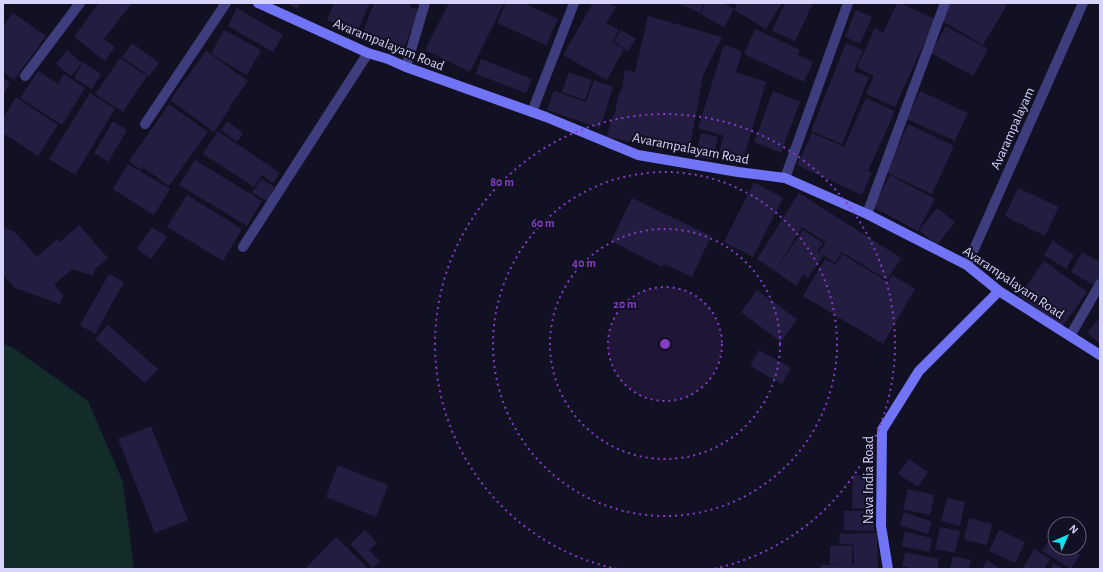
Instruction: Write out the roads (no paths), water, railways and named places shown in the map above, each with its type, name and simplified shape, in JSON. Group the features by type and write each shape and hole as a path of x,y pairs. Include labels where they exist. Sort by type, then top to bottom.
{"street":[{"path":"25,76 80,3"},
{"path":"145,124 226,3"},
{"name":"Avarampalayam Road","path":"258,3 368,53 532,112 638,155 738,172 785,178 867,214 966,265 999,291 1100,355"},
{"path":"406,67 425,3"},
{"path":"532,112 574,3"},
{"path":"785,178 848,3"},
{"path":"867,214 945,3"},
{"name":"Avarampalayam","path":"966,265 1084,3"},
{"path":"244,247 368,53"},
{"path":"1070,336 1100,284"},
{"name":"Nava India Road","path":"888,569 881,526 882,430 919,371 999,291"}]}
